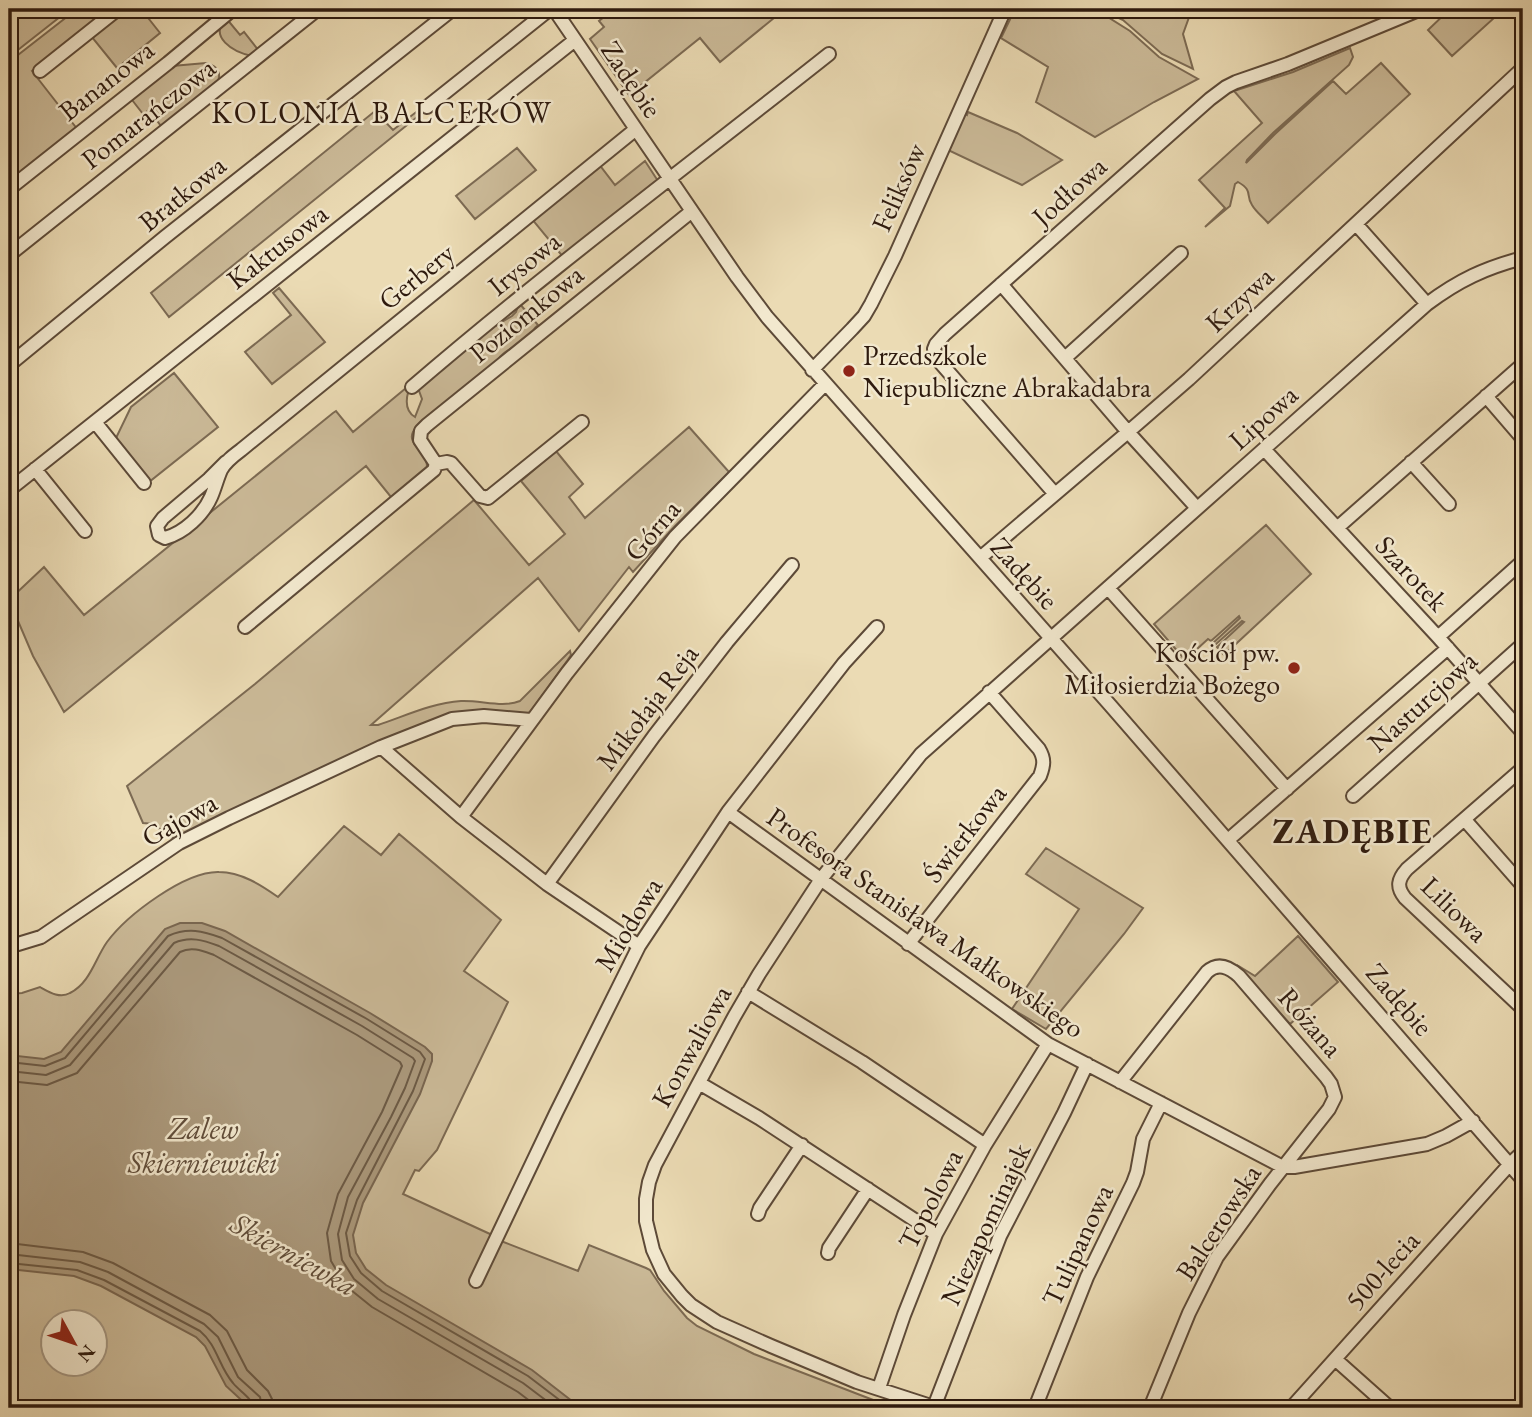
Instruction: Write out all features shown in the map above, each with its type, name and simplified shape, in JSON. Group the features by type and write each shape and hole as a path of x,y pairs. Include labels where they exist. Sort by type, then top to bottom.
{"street":[{"path":"40,71 118,9"},
{"name":"Bananowa","path":"9,188 233,9"},
{"name":"Pomarańczowa","path":"9,255 318,9"},
{"name":"Bratkowa","path":"9,365 176,228 453,9"},
{"path":"426,107 552,9"},
{"name":"Zadębie","path":"552,9 767,317 1228,840 1523,1180"},
{"name":"Feliksów","path":"812,370 864,316 871,304 1005,9"},
{"name":"Jodłowa","path":"1055,494 935,356 934,349 939,340 1226,87 1421,9"},
{"name":"Kaktusowa","path":"9,490 575,40"},
{"path":"669,178 829,54"},
{"name":"Krzywa","path":"980,558 1189,379 1523,68"},
{"name":"Gerbery","path":"212,484 163,518 157,526 158,534 168,538 191,523 204,509 212,484 225,464 636,129"},
{"name":"Irysowa","path":"412,387 669,178"},
{"name":"Poziomkowa","path":"436,464 420,440 421,431 427,425 692,211"},
{"path":"1356,224 1427,304"},
{"path":"1065,358 1181,253"},
{"name":"Lipowa","path":"1051,639 1427,304 1466,278 1523,258"},
{"path":"1001,284 1197,508"},
{"path":"1337,528 1523,364"},
{"name":"Górna","path":"461,817 531,720 675,537 825,384"},
{"path":"1486,396 1523,439"},
{"path":"95,422 144,483"},
{"path":"245,627 420,483 434,470 436,464 451,463 480,496 488,498 582,422"},
{"name":"Szarotek","path":"1264,449 1523,733"},
{"path":"1411,462 1448,504"},
{"path":"35,469 85,531"},
{"path":"1438,638 1523,561"},
{"name":"Mikołaja Reja","path":"547,884 670,715 792,565"},
{"path":"1108,588 1287,789"},
{"name":"Miodowa","path":"476,1281 639,946 728,812 844,663 877,626"},
{"name":"Konwaliowa","path":"936,1408 848,1378 703,1314 681,1297 664,1274 653,1250 646,1221 648,1191 655,1165 748,992 821,879 921,754 1051,639"},
{"name":"Nasturcjowa","path":"1353,796 1523,644"},
{"path":"1228,840 1448,648"},
{"name":"Świerkowa","path":"908,944 1040,776 1043,768 1044,760 1039,749 989,692"},
{"name":"Gajowa","path":"9,944 41,937 179,843 381,747 452,719 484,716 531,720"},
{"path":"381,747 461,817 547,884 639,946"},
{"path":"1523,768 1465,820 1523,886"},
{"name":"Profesora Stanisława Małkowskiego","path":"728,812 1048,1044 1283,1167"},
{"name":"Liliowa","path":"1465,820 1407,869 1399,881 1399,888 1405,898 1523,1009"},
{"name":"Różana","path":"1120,1082 1210,969 1218,966 1233,971 1326,1077 1334,1091 1335,1097 1329,1109 1283,1167"},
{"path":"748,992 862,1062 985,1145"},
{"name":"Topolowa","path":"879,1388 936,1234 985,1145 1048,1044"},
{"name":"Niezapominajek","path":"936,1408 1000,1236 1065,1113 1087,1065"},
{"path":"699,1083 760,1118 936,1234"},
{"name":"Tulipanowa","path":"1035,1408 1087,1277 1138,1172 1143,1139 1161,1103"},
{"name":"Balcerowska","path":"1150,1408 1213,1263 1283,1167 1421,1145 1446,1136 1473,1121"},
{"path":"758,1214 802,1145"},
{"name":"500-lecia","path":"1291,1408 1523,1152"},
{"path":"828,1253 868,1189"},
{"path":"1335,1359 1390,1408"}],"shaded area":[{"path":"9,9 70,9 9,57"},
{"path":"77,9 109,9 32,71 78,130 9,185 9,62"},
{"path":"124,9 141,9 160,33 117,68 91,36"},
{"path":"614,9 785,9 720,62 700,38 629,95 590,39 604,27 599,21"},
{"path":"1015,9 1083,9 1106,16 1130,31 1159,57 1198,79 1095,137 1036,102 1048,67 1001,38"},
{"path":"1100,9 1192,9 1183,34 1193,69 1162,54 1123,20"},
{"path":"1450,9 1486,9 1494,18 1452,56 1428,30"},
{"path":"226,18 240,35 244,32 259,51 252,56 225,43 220,31"},
{"path":"1350,48 1353,57 1349,65 1273,133 1246,163 1333,81 1346,94 1381,63 1410,94 1268,223 1255,210 1246,188 1238,182 1235,184 1230,206 1205,227 1225,208 1199,180 1262,123 1234,91 1293,72"},
{"path":"206,63 218,70 217,84 164,130 149,110 143,114 129,96 172,66"},
{"path":"424,106 427,109 169,317 151,293 375,111 393,130"},
{"path":"968,112 1017,133 1062,160 1022,185 948,150 963,113 967,115"},
{"path":"517,148 536,170 475,219 456,196"},
{"path":"645,161 658,181 564,258 531,218 598,163 615,185"},
{"path":"279,288 325,342 272,384 245,352 291,315 273,293"},
{"path":"519,303 538,325 528,338 502,355 487,373 461,389 416,427 412,440 425,458 427,472 395,502 366,466 64,712 33,656 9,600 44,567 84,615 336,411 353,432 412,383 407,402 411,414 415,417 422,399 418,388 487,331 512,316"},
{"path":"174,373 218,427 149,482 115,440 131,407"},
{"path":"689,427 729,472 633,572 629,567 579,631 538,578 371,725 450,702 506,704 520,701 570,651 571,655 528,715 480,711 323,767 178,839 169,837 154,824 143,823 127,786 255,684 474,500 529,565 565,534 521,481 556,451 583,484 569,497 585,518"},
{"path":"1266,525 1311,574 1224,655 1217,647 1244,622 1215,645 1213,643 1240,618 1239,616 1185,660 1154,624"},
{"path":"344,826 381,855 399,834 501,920 464,971 508,1002 437,1150 419,1171 415,1170 403,1194 501,1241 578,1271 589,1245 646,1268 687,1318 697,1326 754,1354 894,1408 9,1408 9,994 40,987 51,993 66,995 77,989 116,931 142,908 190,879 219,872 235,874 278,897"},
{"path":"1046,848 1143,908 1046,1029 1012,1009 1079,909 1026,874"},
{"path":"1298,936 1338,982 1290,1024 1237,965 1255,976"}],"water":[{"name":"Zalew Skierniewicki","path":"180,923 202,923 225,931 370,1013 432,1054 420,1094 363,1203 353,1235 356,1253 366,1269 386,1285 532,1370 581,1408 250,1408 226,1386 205,1346 196,1337 101,1286 74,1276 9,1269 9,1055 44,1059 61,1052 165,929"}],"place":[{"name":"Przedszkole Niepubliczne Abrakadabra","path":"849,371"},
{"name":"Kościół pw. Miłosierdzia Bożego","path":"1294,668"}],"district":[{"name":"KOLONIA BALCERÓW","path":"382,112"},
{"name":"ZADĘBIE","path":"1353,830"}],"water label":[{"name":"Skierniewka","path":"294,1254"}]}
